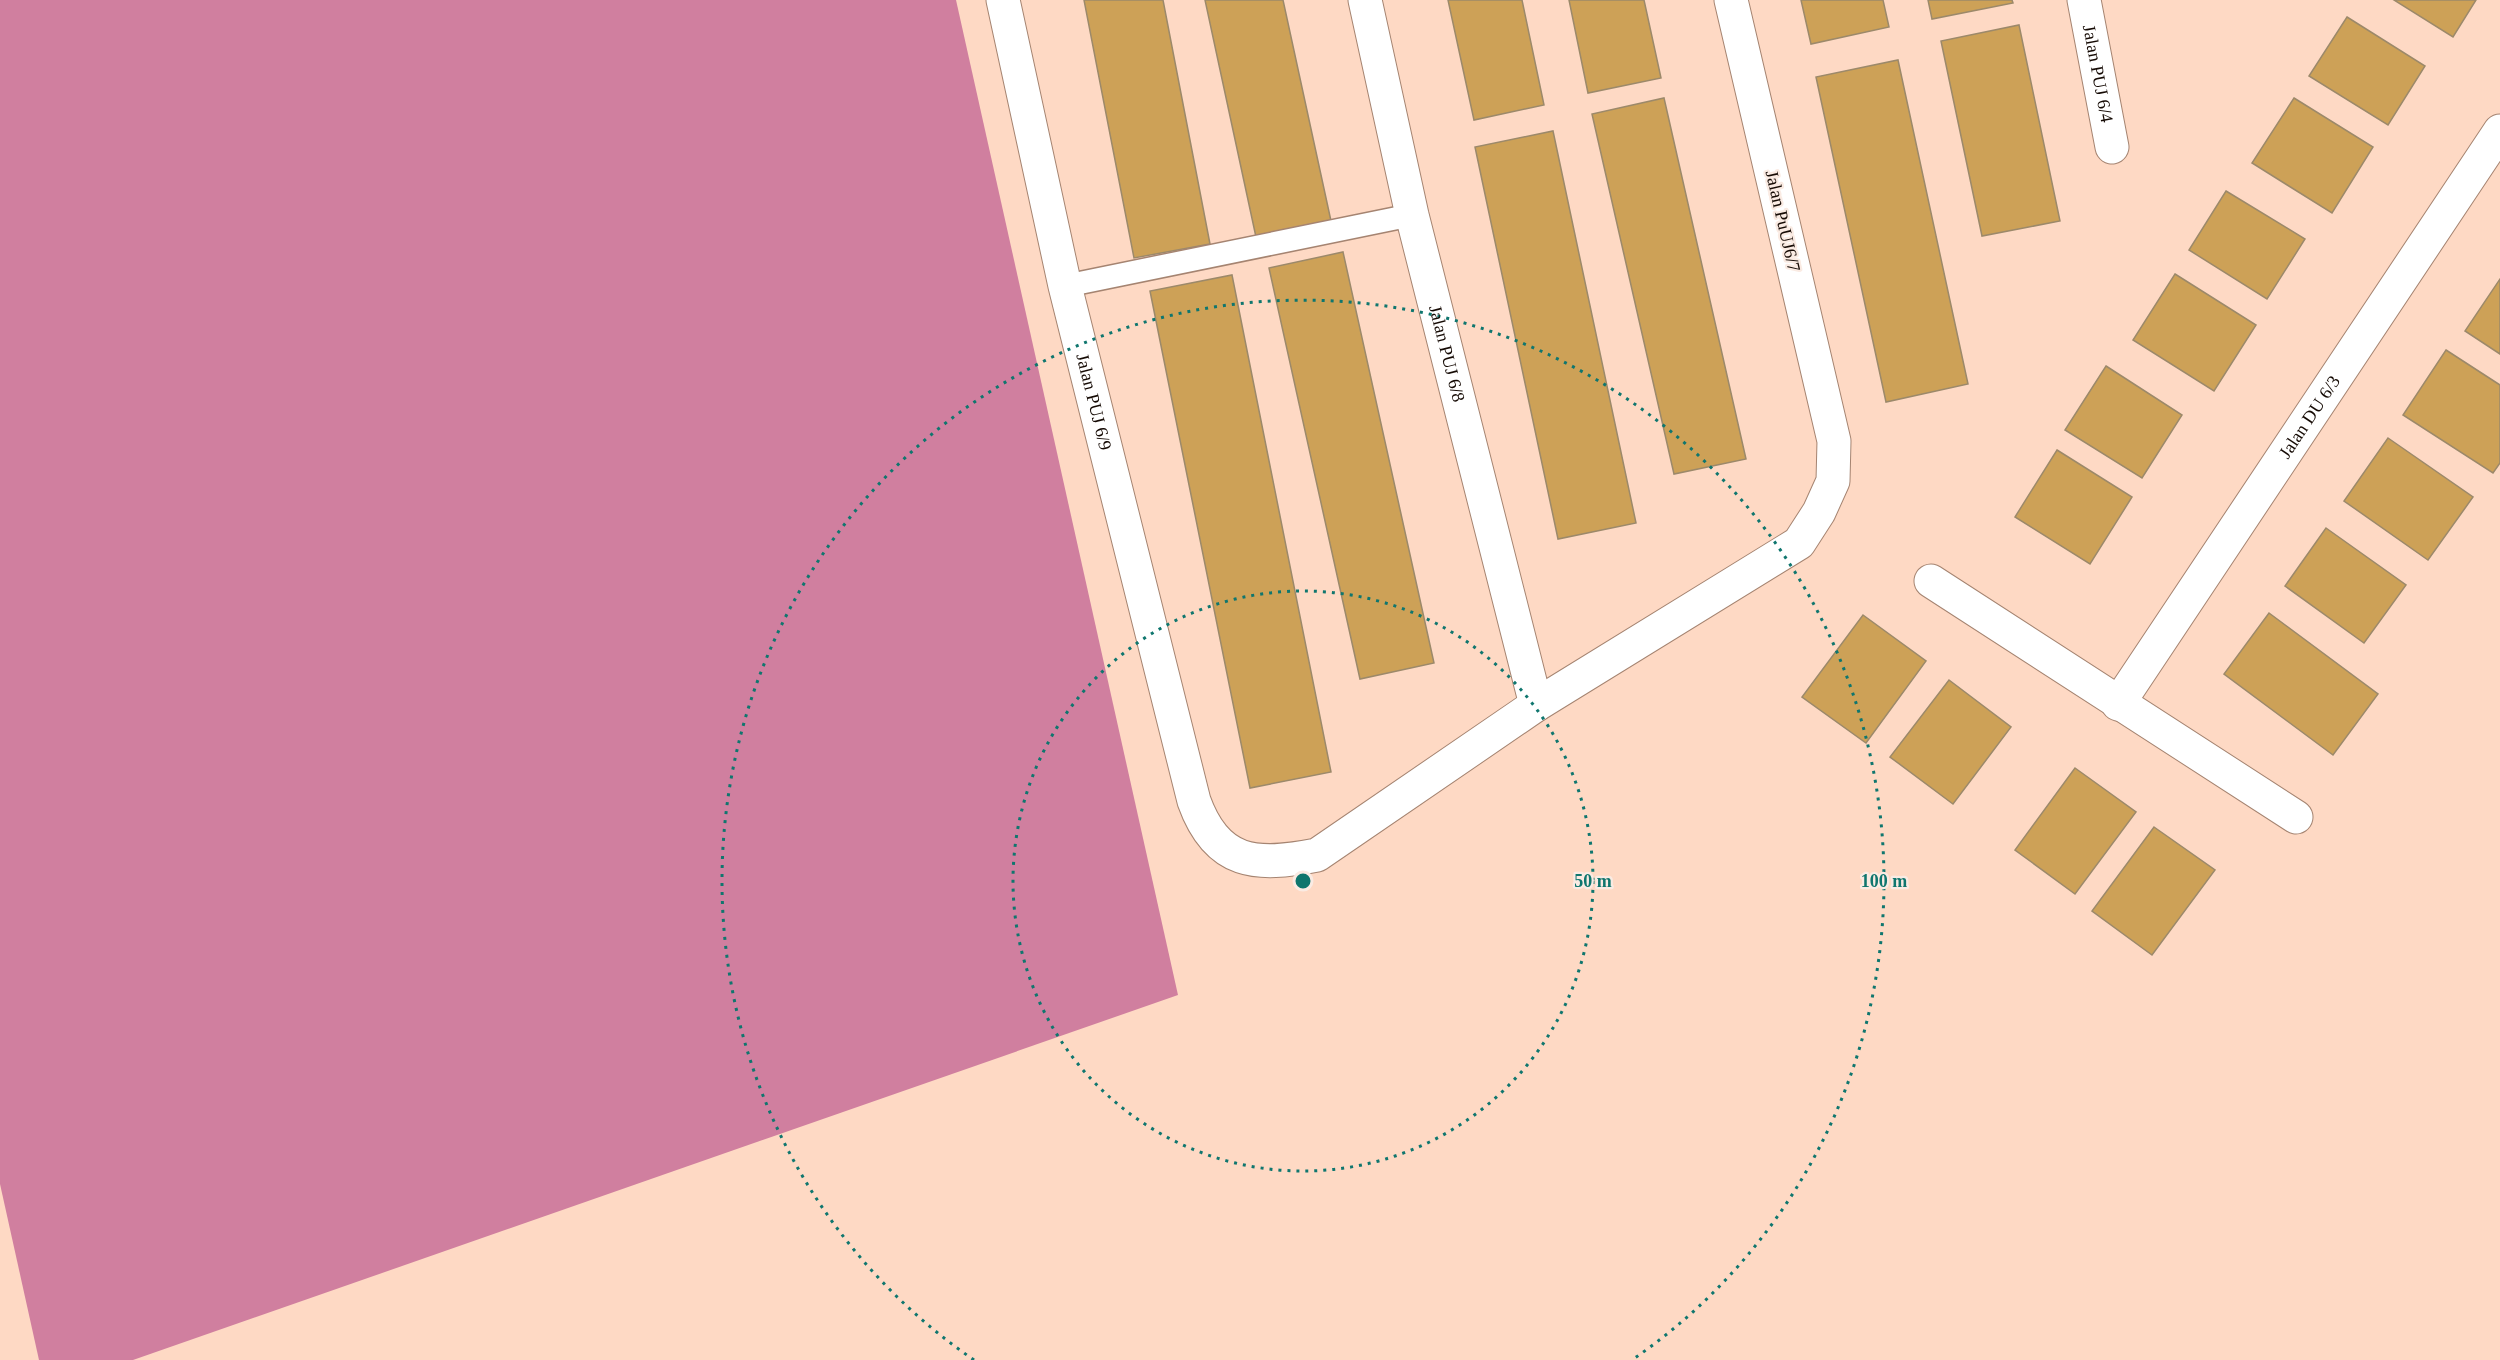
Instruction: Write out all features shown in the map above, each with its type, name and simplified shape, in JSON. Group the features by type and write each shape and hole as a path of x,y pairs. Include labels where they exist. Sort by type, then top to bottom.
{"street":[{"name":"Jalan PUJ 6/9","path":"1002,0 1065,286 1194,801 1208,832 1218,845 1236,856 1288,861 1317,855 1536,705"},
{"name":"Jalan PUJ 6/8","path":"1365,0 1412,214 1536,705"},
{"name":"Jalan PuUJ6/7","path":"1536,705 1799,543 1818,512 1833,480 1834,441 1731,0"},
{"name":"Jalan PUJ 6/4","path":"2084,0 2112,147"},
{"name":"Jalan DU 6/3","path":"2118,704 2488,171 2500,131"},
{"path":"1931,581 2296,817"}],"lane":[{"path":"1065,286 1412,214"}],"shaded area":[{"path":"0,0 956,0 1178,995 133,1360 39,1360 0,1184"}],"building":[{"path":"1084,0 1163,0 1210,244 1134,258"},
{"path":"1205,0 1283,0 1331,221 1256,237"},
{"path":"1448,0 1522,0 1544,105 1474,120"},
{"path":"1569,0 1644,0 1661,78 1588,93"},
{"path":"1801,0 1883,0 1889,27 1811,44"},
{"path":"1928,0 2012,0 2013,3 1932,19"},
{"path":"2394,0 2476,0 2453,37"},
{"path":"2347,17 2425,66 2388,125 2309,76"},
{"path":"2019,25 2060,221 1982,236 1941,41"},
{"path":"1898,60 1968,384 1886,402 1816,77"},
{"path":"1664,98 1746,459 1674,474 1592,114"},
{"path":"2294,98 2373,147 2332,213 2252,163"},
{"path":"1553,131 1636,523 1558,539 1475,147"},
{"path":"2226,191 2305,239 2267,299 2189,250"},
{"path":"1343,252 1434,663 1360,679 1269,268"},
{"path":"2175,274 2256,325 2214,391 2133,340"},
{"path":"1232,275 1331,772 1250,788 1150,291"},
{"path":"2500,279 2500,354 2465,331"},
{"path":"2446,350 2500,385 2500,463 2493,473 2403,415"},
{"path":"2106,366 2182,415 2142,478 2065,430"},
{"path":"2388,438 2473,497 2428,560 2344,501"},
{"path":"2057,450 2132,497 2090,564 2015,517"},
{"path":"2326,528 2406,585 2364,643 2285,586"},
{"path":"2269,613 2378,694 2333,755 2224,674"},
{"path":"1863,615 1926,661 1866,743 1802,697"},
{"path":"1949,680 2011,727 1953,804 1890,757"},
{"path":"2075,768 2136,812 2075,894 2015,850"},
{"path":"2154,827 2215,870 2152,955 2092,911"}]}
